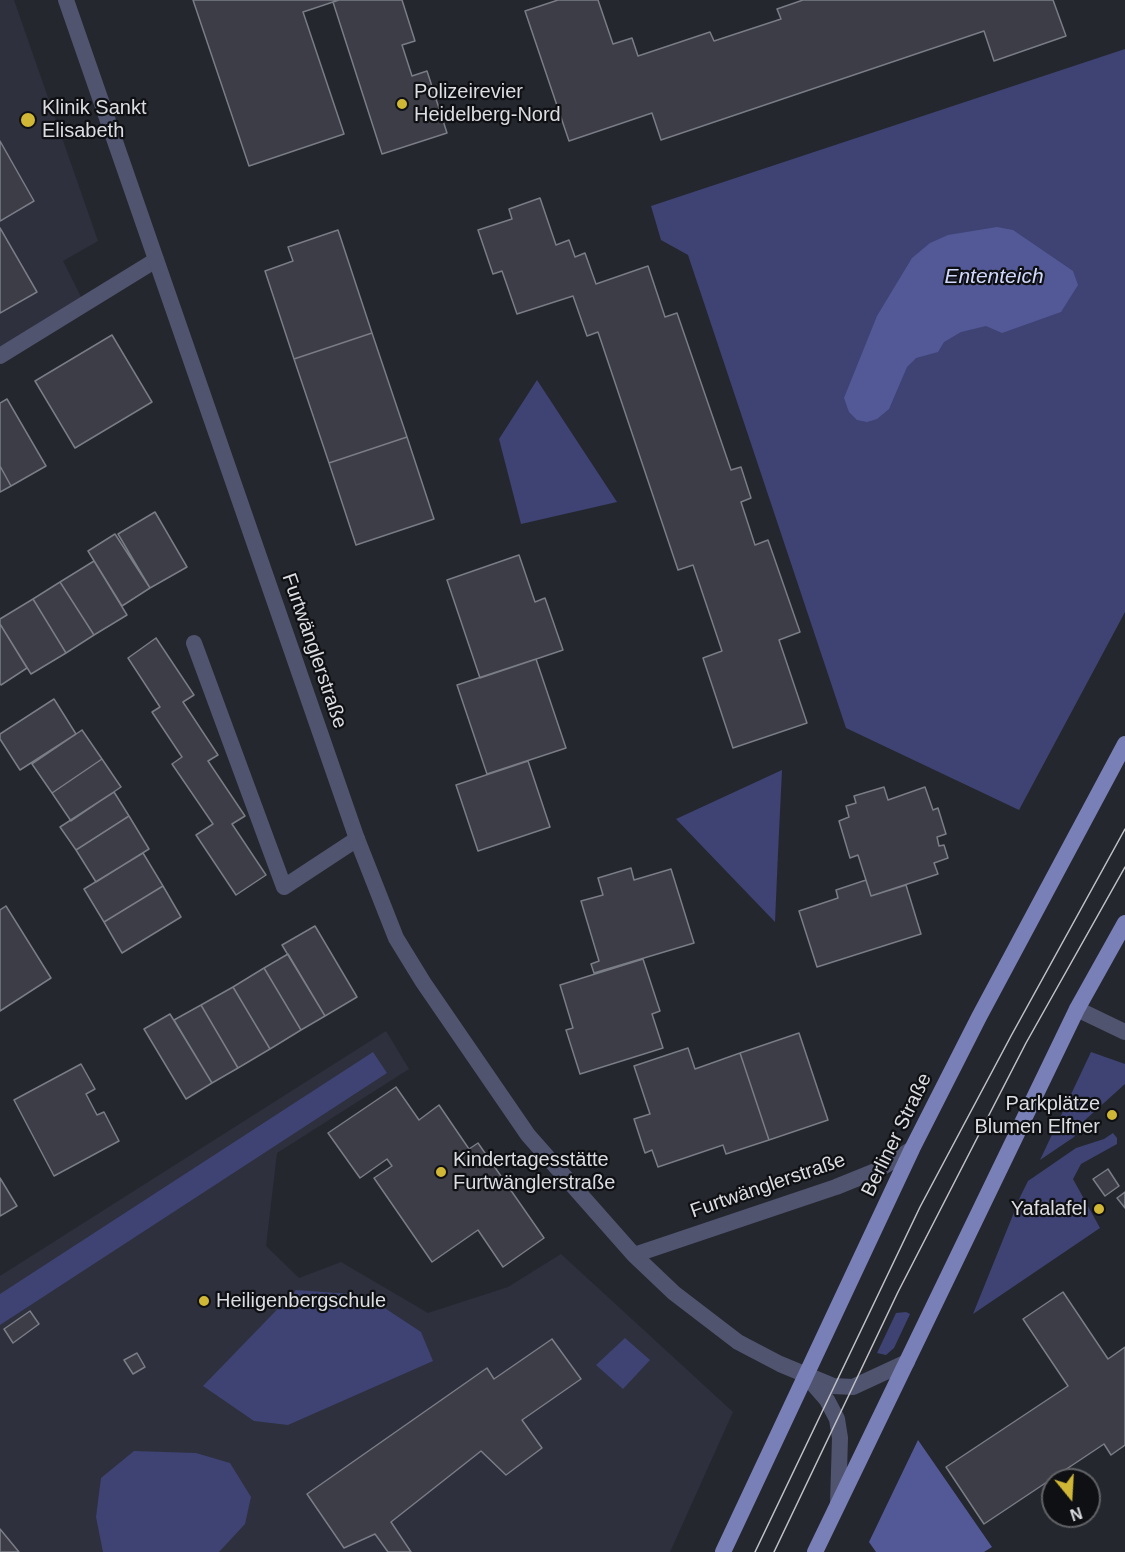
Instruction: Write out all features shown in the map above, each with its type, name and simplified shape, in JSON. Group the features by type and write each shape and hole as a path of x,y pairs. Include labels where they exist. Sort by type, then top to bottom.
{"main road":[{"name":"Berliner Straße","path":"723,1552 912,1149 979,1017 1125,744"},
{"path":"815,1552 1077,1009 1125,923"}],"street":[{"name":"Furtwänglerstraße","path":"66,0 357,839 396,938 423,982 528,1135 634,1255 674,1293 738,1342 780,1364 833,1386 853,1387 907,1362"},
{"path":"0,356 156,260"},
{"path":"194,643 284,887 357,839"},
{"path":"1077,1009 1125,1032"},
{"name":"Furtwänglerstraße","path":"634,1255 836,1187 878,1170 912,1149"},
{"name":"Furtwänglerstraße","path":"805,1375 827,1400 837,1419 840,1438 838,1504"}],"shaded area":[{"name":"Klinik Sankt Elisabeth","path":"0,0 14,0 98,241 63,261 83,301 0,352"},
{"path":"1125,49 1125,612 1019,810 846,728 688,255 661,240 651,206"},
{"path":"537,380 617,502 521,524 499,439"},
{"path":"782,770 778,853 775,922 676,819"},
{"name":"Heiligenbergschule","path":"386,1031 409,1069 277,1153 266,1246 299,1278 341,1262 428,1313 508,1287 561,1254 733,1412 670,1552 0,1552 0,1276"},
{"path":"373,1052 387,1073 0,1325 0,1294"},
{"path":"1091,1052 1125,1064 1125,1084 1085,1120 1074,1137 1040,1160"},
{"path":"1113,1133 1117,1138 1117,1144 1081,1164 1073,1179 1100,1228 973,1314 1028,1181 1076,1148 1104,1139"},
{"path":"296,1290 365,1295 421,1332 433,1361 288,1425 254,1421 203,1386"},
{"path":"896,1313 910,1314 894,1348 886,1355 877,1353"},
{"path":"625,1338 650,1360 623,1389 596,1365"},
{"path":"134,1451 196,1453 230,1463 251,1497 245,1524 219,1552 103,1552 96,1517 101,1478"}],"water":[{"name":"Ententeich","path":"997,227 1013,230 1073,271 1078,285 1061,312 1002,333 986,326 961,332 944,342 938,352 916,358 907,367 889,409 877,419 867,422 857,420 849,412 844,398 877,316 912,258 930,243 948,235"},
{"path":"918,1440 992,1547 984,1552 876,1552 869,1542"}],"building":[{"path":"193,0 339,0 303,12 344,134 249,166"},
{"name":"Polizeirevier Heidelberg-Nord","path":"339,0 402,0 415,41 402,45 412,76 427,71 447,133 382,154 333,2"},
{"path":"558,0 598,0 613,44 632,38 638,56 710,32 714,41 781,19 777,9 803,0 1053,0 1066,36 994,61 984,31 661,140 652,113 569,141 525,11"},
{"path":"0,141 34,201 0,221"},
{"path":"540,198 556,245 569,240 575,257 585,253 596,284 648,266 665,317 677,313 731,470 741,467 751,498 741,502 755,545 768,540 800,632 779,640 807,723 733,748 703,658 722,651 693,565 678,570 598,332 587,336 573,296 517,314 502,271 493,274 478,230 512,219 509,209"},
{"path":"0,228 37,292 0,313"},
{"path":"338,230 372,333 294,359 265,271 293,261 288,247"},
{"path":"372,333 407,437 329,463 294,359"},
{"path":"112,335 152,402 75,448 35,381"},
{"path":"7,399 46,466 11,486 0,466 0,403"},
{"path":"407,437 434,519 356,545 329,463"},
{"path":"0,466 11,486 0,492"},
{"path":"155,512 187,567 150,588 118,534"},
{"path":"115,534 150,588 122,606 88,551"},
{"path":"519,555 535,602 545,598 563,650 480,678 447,580"},
{"path":"94,561 127,615 94,635 60,582"},
{"path":"60,582 94,635 66,653 33,599"},
{"path":"33,599 66,653 31,674 0,624 0,619"},
{"path":"0,624 27,668 1,685 0,684"},
{"path":"156,638 194,695 183,702 218,755 208,761 245,816 232,824 266,875 236,895 196,835 213,824 172,764 182,757 152,712 160,707 128,658"},
{"path":"536,659 566,748 487,774 457,685"},
{"path":"54,699 76,734 20,770 0,739 0,734"},
{"path":"82,730 102,759 52,793 32,764"},
{"path":"102,759 121,787 71,821 52,793"},
{"path":"528,761 550,827 478,851 456,785"},
{"path":"884,787 888,800 925,787 933,810 938,808 946,834 937,837 939,846 944,845 948,858 934,863 938,874 871,896 858,855 850,858 839,821 849,817 846,806 856,803 854,796"},
{"path":"114,792 129,816 76,850 60,827"},
{"path":"129,816 149,849 96,882 76,850"},
{"path":"143,853 163,886 104,922 84,889"},
{"path":"631,868 634,880 671,869 694,943 594,973 591,964 599,961 581,901 603,895 598,878"},
{"path":"866,880 871,896 906,885 921,934 817,967 799,911 838,898 836,890"},
{"path":"163,886 181,917 122,953 104,922"},
{"path":"6,906 51,978 0,1011 0,910"},
{"path":"315,926 357,997 325,1016 282,945"},
{"path":"288,954 325,1016 301,1030 264,968"},
{"path":"643,959 660,1011 652,1014 663,1048 580,1074 566,1030 573,1028 560,985"},
{"path":"264,968 301,1030 270,1049 233,987"},
{"path":"233,987 270,1049 238,1068 201,1005"},
{"path":"201,1005 238,1068 212,1083 174,1020"},
{"path":"170,1014 212,1083 186,1099 144,1029"},
{"path":"799,1033 828,1120 769,1140 740,1053"},
{"path":"688,1048 695,1069 740,1053 769,1140 726,1154 723,1145 658,1167 652,1150 645,1153 634,1119 650,1114 634,1066"},
{"path":"81,1064 95,1089 86,1094 97,1115 104,1112 119,1141 54,1176 14,1100"},
{"name":"Kindertagesstätte Furtwänglerstraße","path":"396,1087 419,1120 439,1105 469,1149 478,1143 544,1238 503,1267 478,1230 432,1262 374,1178 392,1166 387,1159 360,1178 328,1133"},
{"path":"1108,1169 1119,1186 1105,1196 1093,1179"},
{"path":"0,1178 17,1206 0,1216"},
{"path":"1125,1192 1125,1208 1117,1198"},
{"path":"1063,1292 1108,1359 1125,1347 1125,1445 1111,1455 1104,1444 1068,1468 1041,1468 1041,1486 984,1524 946,1467 1068,1386 1023,1319"},
{"path":"30,1311 39,1324 13,1343 4,1329"},
{"path":"552,1339 581,1379 522,1420 542,1448 506,1475 481,1451 391,1522 411,1552 388,1552 375,1534 344,1548 307,1494 487,1368 494,1379"},
{"path":"137,1353 145,1367 133,1374 124,1360"},
{"path":"0,1529 19,1552 0,1552"}],"tram line":[{"path":"755,1552 920,1207 1125,829"},
{"path":"774,1552 898,1292 1026,1043 1125,867"}],"place":[{"name":"Polizeirevier Heidelberg-Nord","path":"402,104"},
{"name":"Klinik Sankt Elisabeth","path":"28,120"},
{"name":"Parkplätze Blumen Elfner","path":"1112,1115"},
{"name":"Kindertagesstätte Furtwänglerstraße","path":"441,1172"},
{"name":"Yafalafel","path":"1099,1209"},
{"name":"Heiligenbergschule","path":"204,1301"}]}
